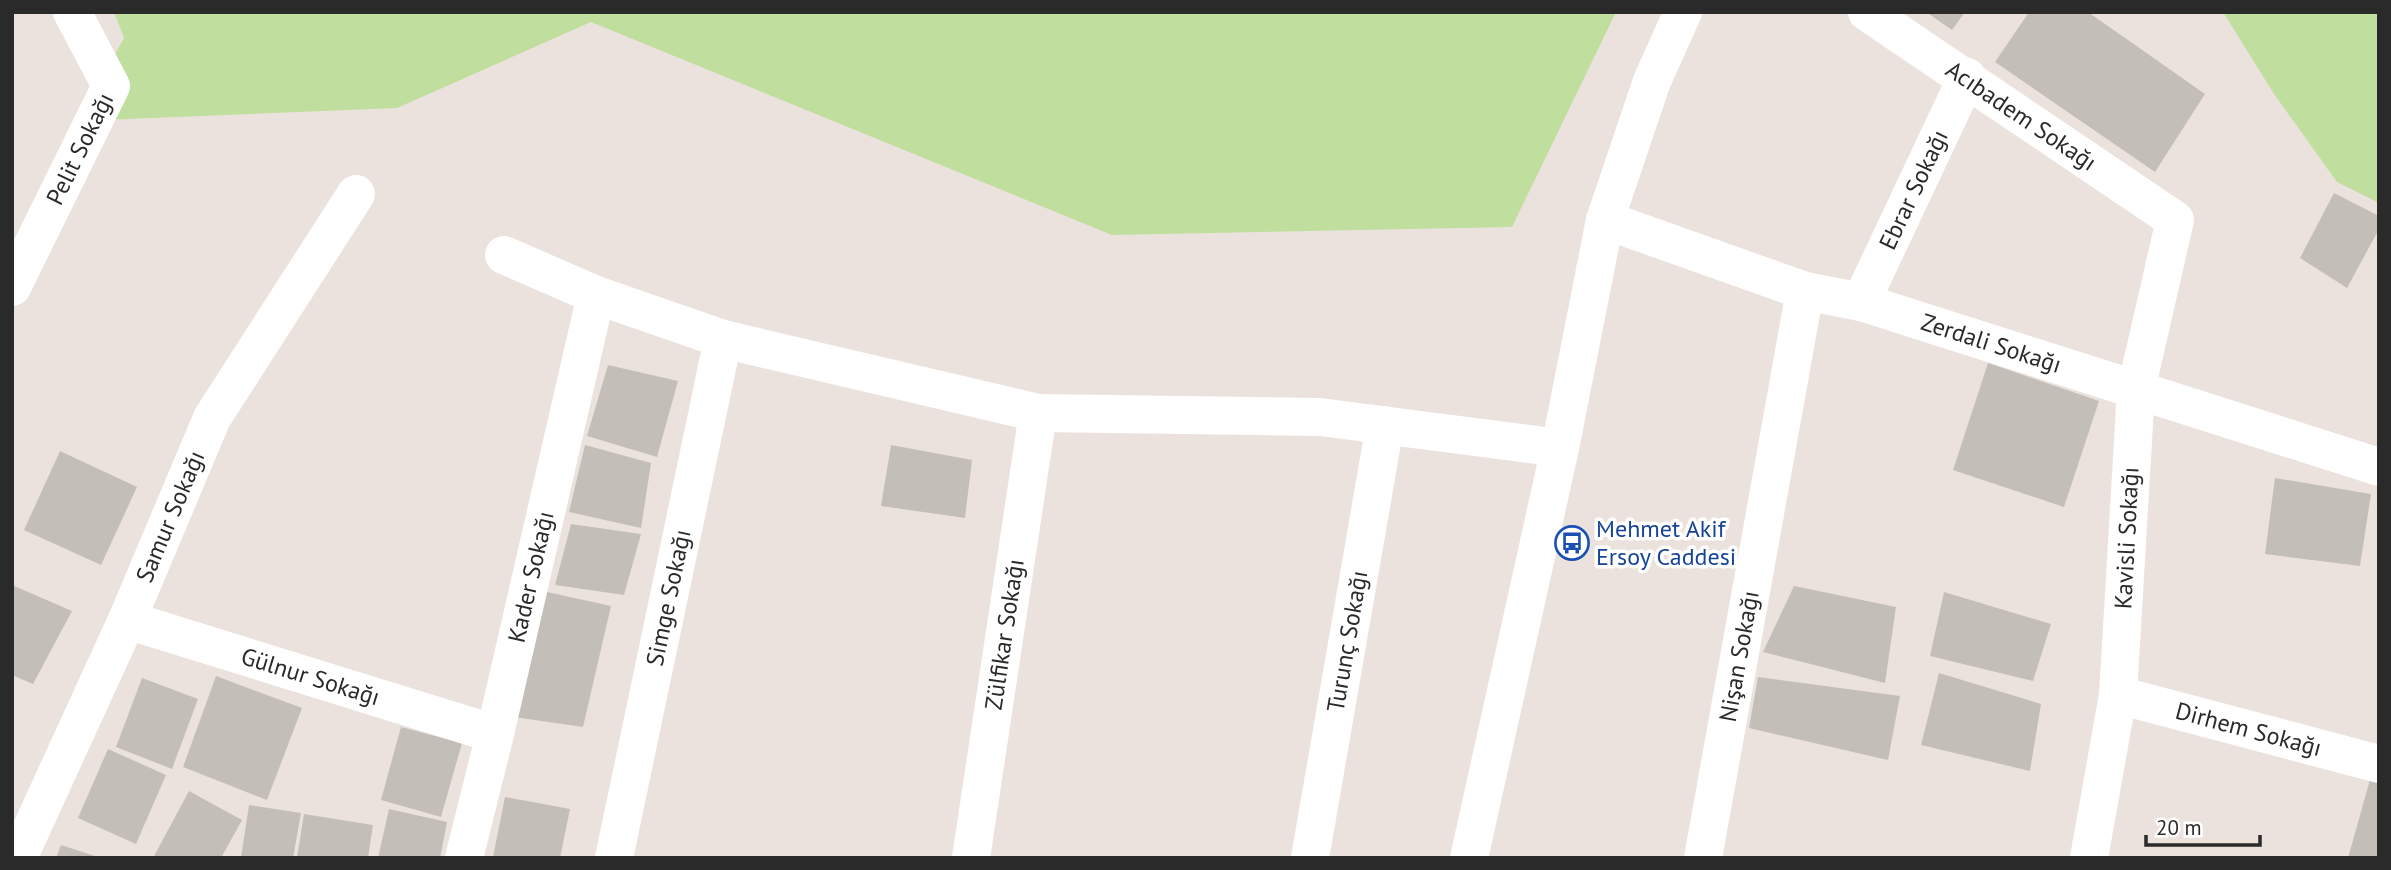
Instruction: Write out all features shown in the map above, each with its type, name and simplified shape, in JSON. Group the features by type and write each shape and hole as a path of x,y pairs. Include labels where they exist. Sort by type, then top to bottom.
{"street":[{"name":"Pelit Sokağı","path":"12,287 111,86 72,12"},
{"path":"1469,858 1560,448 1605,220 1653,81 1682,12"},
{"name":"Acıbadem Sokağı","path":"1867,12 2175,220"},
{"name":"Ebrar Sokağı","path":"1861,302 1967,77"},
{"name":"Samur Sokağı","path":"18,858 127,620 212,418 356,194"},
{"name":"Zerdali Sokağı","path":"1605,220 1805,291 1861,302 2379,467"},
{"name":"Kavisli Sokağı","path":"2089,858 2118,695 2136,390 2175,220"},
{"path":"504,255 596,295 723,339 1038,413 1320,417 1560,448"},
{"name":"Nişan Sokağı","path":"1703,858 1805,291"},
{"name":"Kader Sokağı","path":"464,858 596,295"},
{"name":"Simge Sokağı","path":"614,858 723,339"},
{"name":"Zülfikar Sokağı","path":"971,858 1038,413"},
{"name":"Turunç Sokağı","path":"1310,858 1385,425"},
{"name":"Gülnur Sokağı","path":"127,620 495,734"},
{"name":"Dirhem Sokağı","path":"2118,695 2379,764"}],"green space":[{"path":"114,12 1616,12 1512,227 1112,235 591,22 397,108 78,121 124,38"},
{"path":"2223,12 2379,12 2379,203 2337,182 2274,94"}],"building":[{"path":"1926,12 1965,12 1952,30"},
{"path":"2029,12 2088,12 2205,94 2155,172 1995,62"},
{"path":"2334,193 2379,216 2379,229 2347,288 2300,258"},
{"path":"1988,363 2099,401 2064,507 1953,470"},
{"path":"608,365 678,381 657,457 587,436"},
{"path":"585,445 651,463 641,528 569,512"},
{"path":"891,445 972,460 965,518 881,506"},
{"path":"60,451 137,487 101,565 24,530"},
{"path":"2275,478 2371,494 2360,566 2265,554"},
{"path":"571,524 641,534 624,595 555,585"},
{"path":"12,585 72,611 33,684 12,675"},
{"path":"1794,586 1896,607 1885,683 1763,652"},
{"path":"547,592 611,606 583,727 514,717"},
{"path":"1944,592 2051,624 2033,681 1930,656"},
{"path":"1939,673 2041,704 2030,771 1921,745"},
{"path":"216,676 302,708 267,800 183,767"},
{"path":"1758,677 1900,696 1888,760 1749,728"},
{"path":"142,678 198,699 172,769 116,747"},
{"path":"401,727 462,743 441,817 381,800"},
{"path":"108,749 166,775 136,844 78,818"},
{"path":"2371,776 2379,779 2379,858 2348,858"},
{"path":"189,791 242,820 221,858 153,858"},
{"path":"505,797 570,809 560,858 493,857"},
{"path":"249,805 301,813 293,858 241,858"},
{"path":"389,809 447,822 440,858 378,858"},
{"path":"304,814 373,825 368,858 297,858"},
{"path":"61,845 98,857 98,858 56,858"}],"place":[{"name":"Mehmet Akif Ersoy Caddesi","path":"1572,543"}]}
